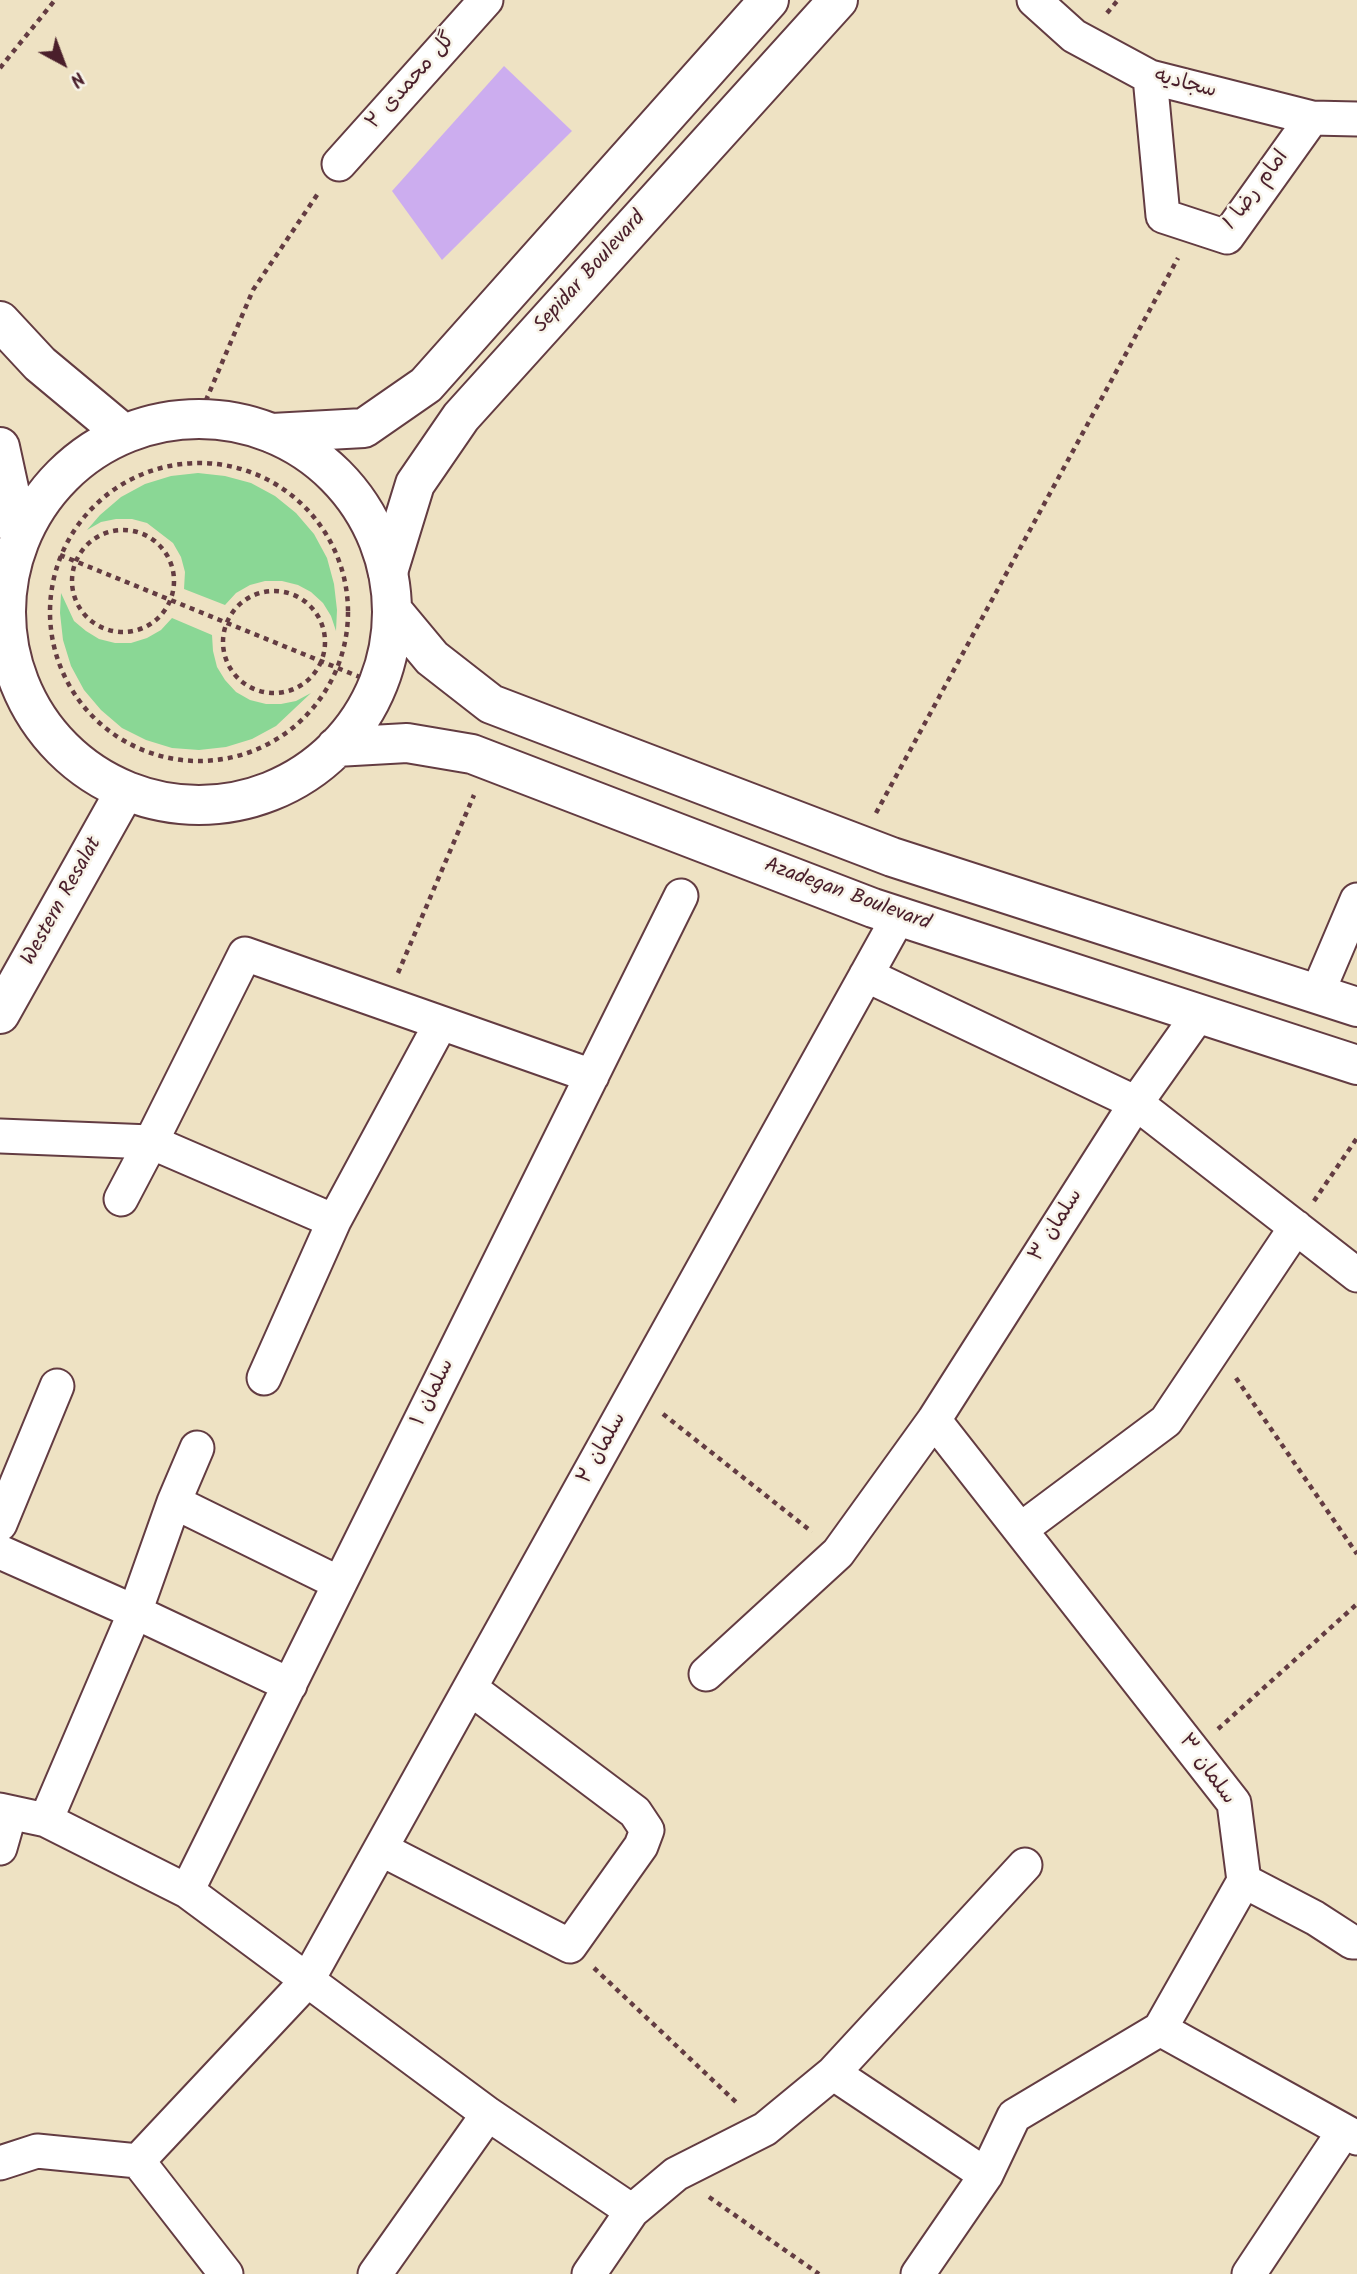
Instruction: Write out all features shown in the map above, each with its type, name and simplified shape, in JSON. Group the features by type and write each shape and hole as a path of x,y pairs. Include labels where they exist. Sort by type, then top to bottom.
{"main road":[{"path":"272,433 364,428 426,385 769,0"},
{"name":"Sepidar Boulevard","path":"388,572 415,484 461,417 838,0"},
{"path":"0,321 40,364 124,434"},
{"path":"198,419 236,422 272,433 305,450 335,474 359,503 377,536 388,572 392,610 388,647 377,684 360,718 335,747 307,771 273,790 237,800 199,805 162,801 125,791 92,773 62,749 38,720 20,687 9,651 5,613 9,576 20,539 37,506 62,476 91,452 124,434 160,422 198,419"},
{"path":"0,447 20,539"},
{"path":"392,610 432,658 491,704 858,845 1357,1007"},
{"name":"Azadegan Boulevard","path":"335,747 407,743 472,754 899,916 1357,1065"},
{"name":"Western Resalat","path":"0,1014 125,791"}],"street":[{"name":"گل محمدی ۲","path":"339,163 486,0"},
{"name":"سجادیه","path":"1034,0 1074,36 1150,77 1312,118 1357,119"},
{"name":"امام رضا 1","path":"1150,77 1163,216 1227,237 1312,118"},
{"name":"سلمان ۱","path":"187,1891 681,896"},
{"path":"1317,994 1357,900"},
{"name":"سلمان ۲","path":"138,2161 307,1981 899,916"},
{"path":"121,1199 245,954 592,1076"},
{"path":"866,975 1136,1102 1357,1275"},
{"name":"سلمان ۳","path":"706,1674 838,1553 934,1420 1136,1102 1199,1014"},
{"path":"264,1378 334,1221 441,1023"},
{"path":"0,1136 151,1142 334,1221"},
{"path":"1020,1530 1166,1420 1296,1227"},
{"path":"0,1524 57,1386"},
{"name":"سلمان ۳","path":"934,1420 1234,1803 1244,1881"},
{"path":"46,1820 135,1612 174,1502 197,1448"},
{"path":"174,1502 340,1583"},
{"path":"0,1552 290,1685"},
{"path":"380,1849 570,1946 641,1846 647,1830 635,1812 470,1688"},
{"path":"0,1848 5,1811 46,1820 187,1891 488,2114 632,2211"},
{"path":"589,2274 632,2211 677,2174 765,2129 834,2073 1025,1865"},
{"path":"918,2274 986,2175 1014,2116 1160,2029 1244,1881 1352,1942 1357,1942"},
{"path":"1160,2029 1351,2134 1249,2274"},
{"path":"834,2073 986,2175"},
{"path":"375,2274 488,2114"},
{"path":"0,2163 37,2151 138,2161 226,2274"}],"path":[{"path":"0,68 55,0"},
{"path":"198,419 253,290 339,163"},
{"path":"858,845 1195,226"},
{"path":"198,463 228,465 256,473 281,487 304,505 323,528 337,553 345,582 348,610 346,640 337,668 323,694 305,716 282,735 256,749 228,758 199,761 170,758 142,750 116,737 93,718 60,670 52,642 49,613 52,584 61,556 74,530 93,507 115,488 141,474 169,465 198,463"},
{"path":"130,530 143,534 164,550 170,561 174,587 171,600 155,622 143,628 117,632 103,629 82,613 76,601 72,588 75,562 92,540 103,534 130,530"},
{"path":"20,539 377,684"},
{"path":"267,591 293,594 305,601 322,622 325,648 321,661 315,673 294,690 281,693 255,690 243,683 226,662 223,636 226,623 242,601 254,595 267,591"},
{"path":"385,1003 489,761"},
{"path":"1296,1227 1357,1138"},
{"path":"1216,1348 1357,1554"},
{"path":"635,1391 838,1553"},
{"path":"1194,1750 1357,1604"},
{"path":"570,1946 765,2129"},
{"path":"677,2174 819,2274"}],"green space":[{"path":"198,473 251,483 275,496 296,513 314,534 327,558 334,584 336,631 323,603 298,585 265,581 250,585 236,593 225,605 184,589 185,572 181,557 173,543 147,523 116,519 101,522 87,530 121,497 145,484 171,476"},
{"path":"61,593 74,621 99,639 131,643 161,630 172,618 212,635 217,667 236,692 250,700 281,704 296,701 311,693 276,726 252,739 226,747 199,750 172,748 146,740 122,728 101,710 84,690 71,666 63,640"}],"building":[{"path":"504,66 572,131 442,260 392,191"}]}
